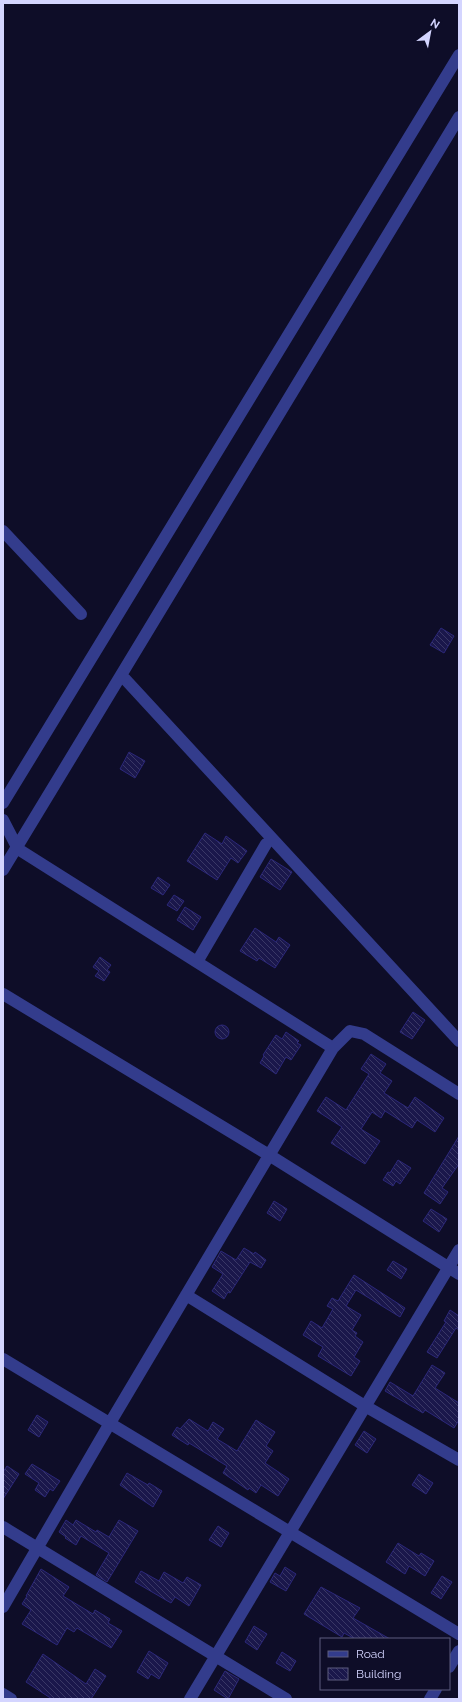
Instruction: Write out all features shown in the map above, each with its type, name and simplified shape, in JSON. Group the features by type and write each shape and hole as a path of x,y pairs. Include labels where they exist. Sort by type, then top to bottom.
{"street":[{"path":"3,803 459,55"},
{"path":"3,870 459,117"},
{"path":"3,531 81,614"},
{"path":"125,679 459,1040"},
{"path":"3,820 17,847 333,1048"},
{"path":"197,962 266,844"},
{"path":"3,994 269,1155 459,1274"},
{"path":"3,1607 110,1423 333,1048 350,1031 364,1034 459,1094"},
{"path":"190,1699 459,1250"},
{"path":"186,1295 365,1406 459,1460"},
{"path":"3,1359 459,1634"},
{"path":"3,1527 286,1699"},
{"path":"450,1665 459,1651"},
{"path":"430,1699 435,1690"},
{"path":"3,1694 11,1699"}],"building":[{"path":"441,628 454,636 444,653 430,645"},
{"path":"129,752 145,761 135,778 120,769"},
{"path":"205,833 222,844 226,836 247,851 238,863 231,858 217,880 187,861"},
{"path":"271,859 292,872 280,890 260,877"},
{"path":"158,877 170,885 163,895 151,888"},
{"path":"174,895 184,901 177,911 167,905"},
{"path":"185,907 201,917 193,930 177,920"},
{"path":"255,928 276,942 279,937 290,945 275,968 259,958 257,961 240,951"},
{"path":"100,957 111,965 107,970 110,972 104,981 95,976 99,971 93,967"},
{"path":"413,1012 425,1020 412,1039 400,1032"},
{"path":"222,1025 227,1027 229,1032 227,1037 222,1039 217,1037 215,1032 217,1027"},
{"path":"286,1032 299,1041 297,1043 301,1045 291,1060 286,1057 276,1074 260,1063 264,1056 263,1055 276,1035 282,1039"},
{"path":"371,1054 386,1064 380,1073 392,1081 384,1093 408,1108 415,1097 444,1118 435,1132 417,1120 412,1128 385,1111 381,1118 372,1112 361,1129 380,1141 365,1164 331,1143 342,1127 317,1111 326,1097 346,1110 369,1074 361,1069"},
{"path":"459,1136 459,1164 442,1188 448,1192 440,1204 424,1193"},
{"path":"398,1160 411,1168 400,1184 396,1181 393,1186 383,1180 388,1172 390,1173"},
{"path":"274,1201 287,1209 280,1221 267,1213"},
{"path":"431,1209 447,1219 439,1232 423,1221"},
{"path":"244,1248 254,1254 255,1252 266,1260 261,1268 250,1262 230,1293 228,1292 224,1299 212,1291 223,1274 212,1267 221,1251 236,1260"},
{"path":"393,1261 407,1269 401,1279 387,1270"},
{"path":"354,1275 405,1308 400,1317 356,1290 346,1306 361,1315 352,1330 357,1333 355,1336 363,1342 354,1357 360,1361 351,1376 318,1356 323,1347 303,1335 311,1321 322,1328 333,1309 327,1306 332,1298 338,1301"},
{"path":"450,1310 459,1316 459,1330 456,1328 437,1358 427,1352 446,1322 444,1321"},
{"path":"432,1365 445,1373 435,1388 459,1403 459,1420 454,1428 425,1410 423,1413 385,1391 390,1382 413,1396"},
{"path":"37,1415 48,1422 39,1437 28,1430"},
{"path":"189,1419 208,1431 213,1422 224,1429 217,1439 237,1451 256,1420 275,1432 266,1446 273,1451 265,1463 289,1479 278,1496 261,1485 256,1493 249,1488 248,1490 223,1473 227,1466 189,1443 188,1445 172,1435 177,1427 180,1429"},
{"path":"364,1431 376,1439 367,1453 355,1445"},
{"path":"32,1464 60,1481 53,1491 50,1489 45,1497 35,1490 39,1483 25,1474"},
{"path":"7,1466 19,1474 3,1499 3,1472"},
{"path":"127,1473 162,1491 153,1507 120,1485"},
{"path":"419,1474 433,1483 426,1494 412,1485"},
{"path":"66,1520 73,1525 76,1520 96,1532 97,1530 109,1537 119,1520 138,1531 107,1582 96,1575 109,1553 81,1536 76,1545 65,1538 66,1537 59,1532"},
{"path":"218,1526 229,1533 221,1547 209,1540"},
{"path":"398,1543 419,1556 421,1553 434,1561 425,1576 409,1566 405,1574 386,1562"},
{"path":"285,1567 296,1574 286,1591 270,1582 275,1573 280,1576"},
{"path":"41,1569 69,1587 63,1596 93,1614 95,1610 110,1619 108,1623 122,1631 111,1648 77,1628 74,1632 67,1628 57,1645 22,1624 31,1610 22,1604"},
{"path":"141,1571 159,1581 164,1572 183,1583 187,1577 201,1585 189,1606 175,1597 171,1603 135,1582"},
{"path":"442,1576 452,1582 441,1599 431,1593"},
{"path":"321,1587 360,1608 353,1618 388,1638 353,1638 344,1633 342,1637 304,1614"},
{"path":"254,1626 267,1634 257,1650 245,1642"},
{"path":"149,1651 168,1663 159,1679 151,1674 148,1679 137,1672"},
{"path":"282,1652 296,1661 290,1671 276,1663"},
{"path":"43,1654 86,1684 95,1669 106,1676 91,1699 52,1699 26,1682"},
{"path":"225,1671 239,1679 228,1699 214,1690"}]}
